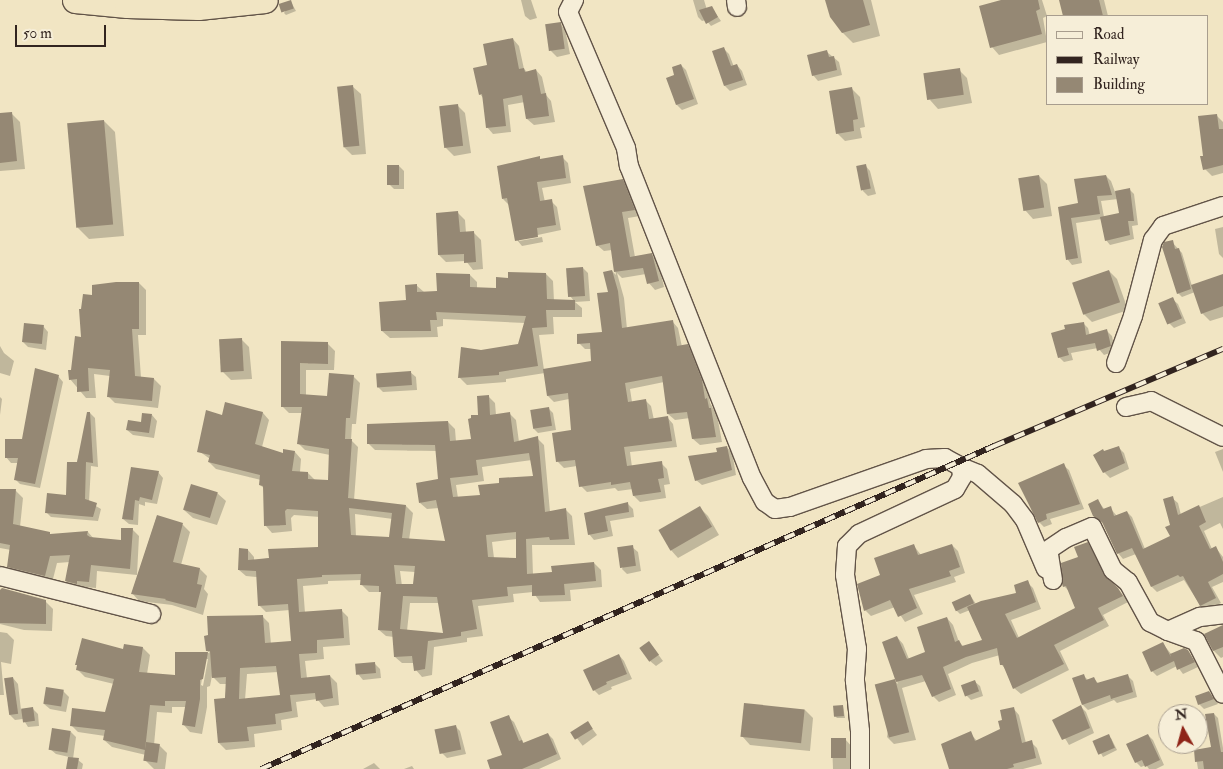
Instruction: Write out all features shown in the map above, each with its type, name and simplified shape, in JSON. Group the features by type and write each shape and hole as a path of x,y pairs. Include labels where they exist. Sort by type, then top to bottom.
{"highway":[{"path":"75,0 127,5 189,7 265,0"}],"street":[{"path":"574,0 568,12 626,148 630,166 752,478 765,502 775,509 790,506 926,459 945,458 978,474 1013,504 1025,520 1042,563 1053,580 1048,550 1066,538 1092,527 1112,570 1128,582 1150,622 1196,642 1223,694"},
{"path":"1116,363 1133,316 1153,240 1164,226 1223,206"},
{"path":"1126,407 1151,401 1223,437"},
{"path":"860,769 860,731 855,681 857,649 845,576 847,546 859,534 955,489 962,477 962,467"},
{"path":"0,576 151,614"},
{"path":"1168,631 1200,617 1223,614"}],"building":[{"path":"291,0 294,9 281,13 279,4"},
{"path":"825,0 863,0 870,25 842,33 830,17"},
{"path":"1001,0 1038,0 1040,9 1036,11 1042,34 990,48 979,6"},
{"path":"1059,0 1099,0 1103,15 1063,15"},
{"path":"712,6 718,17 706,24 699,10"},
{"path":"561,22 565,49 549,51 545,24"},
{"path":"513,38 519,69 524,68 525,72 536,69 541,94 546,93 549,116 526,119 522,95 503,99 506,126 486,128 482,94 479,95 473,68 487,65 483,44"},
{"path":"724,47 731,66 737,64 743,80 724,86 712,51"},
{"path":"827,50 829,57 834,56 837,70 812,76 807,55"},
{"path":"681,64 694,99 676,105 666,78 674,75 672,67"},
{"path":"960,68 964,95 927,100 923,73"},
{"path":"353,85 359,146 343,147 337,87"},
{"path":"852,87 858,119 853,120 854,131 836,134 829,91"},
{"path":"458,104 463,146 444,148 439,106"},
{"path":"12,112 17,161 0,163 0,113"},
{"path":"1217,114 1219,129 1223,129 1223,165 1203,170 1200,156 1203,156 1198,116"},
{"path":"104,120 113,225 76,228 67,123"},
{"path":"563,155 566,178 537,182 540,201 552,199 556,225 537,228 538,237 515,241 507,198 502,199 497,166 540,156 540,159"},
{"path":"866,164 871,189 861,190 856,166"},
{"path":"387,165 399,165 399,185 387,185"},
{"path":"1039,175 1044,208 1023,211 1018,178"},
{"path":"1106,175 1112,195 1097,196 1100,214 1071,218 1078,258 1066,260 1058,207 1078,203 1074,179"},
{"path":"623,179 635,210 622,212 630,257 652,253 659,281 647,284 643,268 614,272 610,243 596,246 583,186"},
{"path":"1130,188 1134,221 1128,221 1130,235 1105,241 1100,217 1119,213 1115,191"},
{"path":"458,211 460,232 474,231 476,262 464,263 464,254 438,255 436,213"},
{"path":"1173,240 1175,249 1179,248 1191,289 1177,294 1162,247 1164,242"},
{"path":"583,267 585,296 568,297 566,268"},
{"path":"612,270 618,291 622,328 673,320 677,346 688,344 702,380 705,399 707,398 709,408 711,408 716,437 692,439 687,412 667,414 662,376 625,383 628,402 646,399 649,419 668,416 672,441 624,447 627,466 662,461 664,478 658,479 661,492 633,496 630,482 611,485 611,482 579,487 575,460 556,462 552,433 571,430 568,393 547,396 543,369 591,361 590,343 577,344 577,334 602,332 597,293 608,292 603,272"},
{"path":"1109,270 1120,302 1083,315 1072,283"},
{"path":"508,272 546,273 547,299 575,300 575,310 546,310 547,327 532,328 538,366 499,372 499,375 458,378 461,347 481,350 518,344 526,316 436,312 437,320 430,320 431,331 381,331 379,302 406,300 405,285 417,284 417,292 437,291 436,273 470,274 470,287 496,288 496,277 508,278"},
{"path":"1223,274 1223,306 1201,314 1191,285"},
{"path":"139,282 139,329 132,329 135,376 154,378 152,401 107,397 110,370 88,368 89,391 77,392 77,379 69,380 68,370 71,370 75,336 81,337 79,309 81,309 83,294 92,295 92,285"},
{"path":"1173,297 1182,318 1167,324 1158,303"},
{"path":"1084,322 1086,335 1107,329 1111,346 1097,351 1095,343 1067,348 1069,355 1058,358 1051,333 1065,329 1064,325"},
{"path":"24,323 44,325 42,344 22,342"},
{"path":"242,338 244,371 221,372 219,339"},
{"path":"281,341 328,342 328,364 300,363 300,394 327,396 329,373 354,375 350,418 346,418 345,439 352,439 348,498 406,505 402,538 445,541 436,500 419,503 416,483 438,479 435,445 367,444 367,424 448,421 450,441 471,439 468,419 471,418 471,415 478,415 477,396 489,395 490,415 510,412 514,442 538,436 545,512 566,508 569,539 550,540 549,537 526,539 527,574 552,572 551,566 594,562 596,581 564,584 565,595 532,596 532,585 507,587 508,596 472,600 477,629 461,632 461,636 428,641 425,669 414,671 412,656 394,657 392,631 378,630 381,592 379,592 379,586 360,585 361,574 322,575 322,577 297,579 299,612 342,609 344,638 317,640 317,653 299,654 301,678 330,675 333,698 316,701 315,693 290,695 292,711 275,714 276,724 247,727 249,741 218,743 214,699 225,698 226,677 212,678 210,651 206,651 204,636 208,635 207,616 263,615 265,643 291,641 288,604 258,606 256,571 238,570 239,548 248,549 248,560 269,558 268,549 318,547 318,511 287,509 285,511 286,525 264,526 263,486 259,485 260,475 208,462 210,455 197,452 206,410 222,415 225,402 263,412 255,444 283,453 283,449 295,451 292,471 308,472 308,479 328,480 329,449 297,444 302,407 281,407","holes":["529,453 533,476 499,478 499,483 478,485 480,495 453,497 450,478 478,475 476,460","349,508 392,513 389,537 351,535","516,532 516,558 488,557 486,535","394,565 415,566 413,584 396,584","403,596 437,597 443,633 400,629","276,666 280,695 239,699 240,668"]},
{"path":"35,368 59,375 35,484 14,480 18,458 5,458 5,439 22,439"},
{"path":"411,371 412,385 377,387 376,373"},
{"path":"549,407 552,426 533,429 530,410"},
{"path":"87,412 90,412 93,463 86,462 85,499 97,503 93,517 45,513 47,493 66,495 67,462 77,462"},
{"path":"142,413 152,414 149,433 126,430 128,420 141,422"},
{"path":"727,446 732,470 695,481 688,456 717,452 716,448"},
{"path":"1119,446 1125,463 1103,473 1093,455 1103,449 1104,451"},
{"path":"1064,463 1080,504 1046,514 1047,519 1038,523 1018,483"},
{"path":"131,467 159,471 152,500 140,497 139,501 135,500 133,520 122,519"},
{"path":"191,484 218,492 210,518 183,510"},
{"path":"0,489 16,489 13,524 50,532 50,534 88,531 87,535 90,537 121,540 121,528 133,528 130,569 91,565 89,582 77,581 77,584 65,581 70,555 50,556 45,576 7,567 10,545 0,543"},
{"path":"1173,496 1178,515 1199,505 1206,522 1199,526 1210,549 1216,546 1223,562 1223,574 1208,582 1216,598 1200,606 1183,576 1180,577 1178,575 1151,587 1132,548 1117,554 1102,522 1093,516 1088,504 1098,499 1103,509 1111,506 1114,516 1127,511 1143,549 1170,536 1165,527 1170,525 1163,499"},
{"path":"628,502 629,512 605,516 608,531 588,535 584,513"},
{"path":"700,506 712,527 670,551 658,530"},
{"path":"157,515 183,523 173,562 200,568 197,584 202,585 196,608 166,599 131,594"},
{"path":"1088,542 1104,575 1118,588 1123,596 1098,608 1104,620 1054,645 1064,664 1013,689 1003,665 1000,665 997,648 966,657 943,667 951,689 932,697 922,675 896,682 882,642 897,636 907,659 925,652 917,627 947,617 955,642 959,640 962,646 982,640 967,607 981,601 1016,593 1014,585 1028,580 1036,602 1005,614 1017,638 1075,608 1066,586 1063,587 1062,584 1061,563 1078,557 1074,547"},
{"path":"914,544 918,555 952,544 960,567 949,571 951,576 909,589 917,608 898,617 890,600 864,611 857,584 880,575 874,558"},
{"path":"633,545 636,566 620,568 617,547"},
{"path":"2,588 46,600 46,624 0,623 0,590"},
{"path":"970,594 974,603 956,611 952,602"},
{"path":"1223,625 1223,647 1213,651 1204,634"},
{"path":"82,638 123,649 124,644 143,647 139,672 175,675 175,652 208,652 203,679 200,680 200,699 195,727 182,725 186,701 165,701 165,706 150,705 145,750 103,740 105,730 70,726 72,708 105,712 114,679 76,670 77,665 75,665"},
{"path":"649,641 659,655 649,662 639,648"},
{"path":"1163,642 1171,657 1170,654 1184,648 1188,650 1195,662 1177,670 1174,661 1151,672 1142,652"},
{"path":"619,654 627,674 606,682 607,684 593,691 583,670"},
{"path":"375,662 376,673 356,675 355,664"},
{"path":"1084,674 1086,680 1094,677 1097,683 1128,674 1133,692 1111,699 1110,695 1082,705 1072,678"},
{"path":"13,677 18,714 9,715 4,678"},
{"path":"895,679 909,732 889,738 875,684"},
{"path":"975,680 979,691 965,696 961,685"},
{"path":"46,687 64,690 61,707 43,704"},
{"path":"1209,691 1214,699 1198,704 1195,696"},
{"path":"744,703 805,709 801,743 740,737"},
{"path":"843,705 844,716 834,717 833,706"},
{"path":"1081,705 1090,728 1062,740 1052,720"},
{"path":"33,707 35,721 23,723 21,709"},
{"path":"1014,707 1022,743 1032,740 1036,758 1013,764 1014,767 1007,769 949,769 941,744 971,731 975,741 1000,729 998,721 1002,720 1000,710"},
{"path":"1214,713 1221,752 1223,752 1223,769 1204,769 1203,761 1195,762 1194,754 1208,754 1208,748 1211,747 1208,730 1208,714"},
{"path":"509,715 519,741 522,740 523,743 548,733 557,754 522,769 490,769 487,760 502,755 490,722"},
{"path":"588,721 593,729 575,740 570,732"},
{"path":"456,725 461,749 440,754 434,730"},
{"path":"52,728 71,731 67,753 49,750"},
{"path":"1109,734 1115,748 1098,755 1092,741"},
{"path":"1148,734 1160,760 1145,767 1142,760 1135,763 1126,744"},
{"path":"831,738 846,738 846,758 831,758"},
{"path":"146,742 160,744 157,763 143,761"},
{"path":"68,757 79,758 77,769 66,769"}],"railway":[{"path":"261,769 994,446 1223,349"}]}
